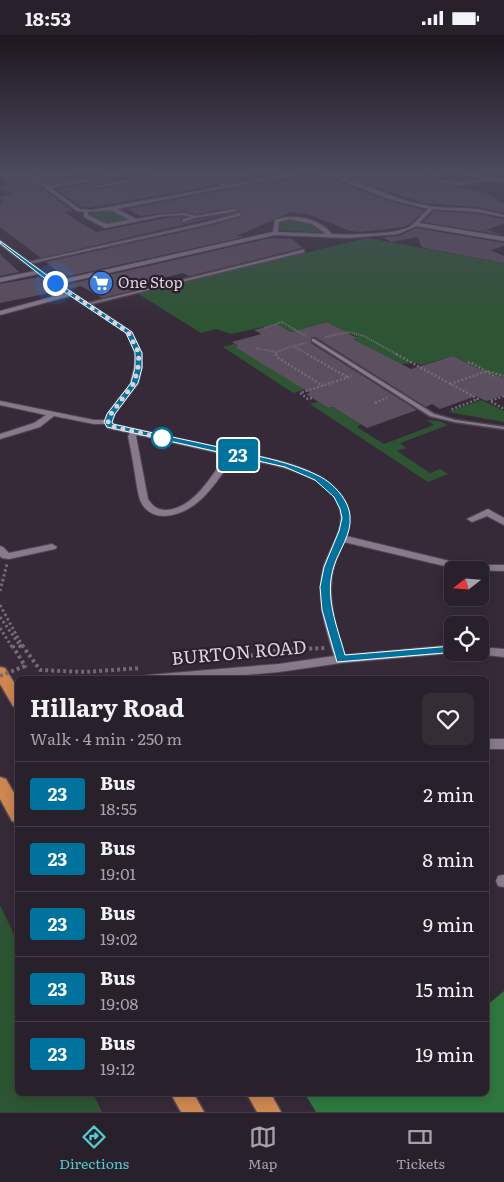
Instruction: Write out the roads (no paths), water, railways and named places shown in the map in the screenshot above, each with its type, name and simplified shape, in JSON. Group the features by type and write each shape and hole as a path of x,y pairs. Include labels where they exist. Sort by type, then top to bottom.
{"main road":[{"path":"0,672 15,697"},
{"path":"0,784 15,811"},
{"path":"183,1096 193,1112"},
{"path":"259,1096 270,1112"}],"street":[{"path":"97,222 103,226 127,222"},
{"path":"274,233 277,222"},
{"path":"307,222 320,227 331,236"},
{"path":"55,283 274,233 331,236 390,233 408,229 416,224 504,239"},
{"path":"0,242 70,294 128,332 139,353 138,368 134,383 111,414 108,422"},
{"path":"0,280 39,272"},
{"path":"0,313 70,294"},
{"path":"0,403 94,422 108,422"},
{"path":"0,437 37,425 52,414"},
{"path":"108,422 110,426 288,465 318,478 338,496 345,509 346,518 341,538 329,567 325,587 327,610 341,659"},
{"path":"136,432 132,436 144,499 148,507 156,512 180,511 190,505 232,454"},
{"path":"472,519 488,513 504,522"},
{"path":"341,538 466,568 504,568"},
{"path":"0,549 5,556 9,556 52,547"},
{"name":"BURTON ROAD","path":"214,676 280,673 341,659 444,650"},
{"path":"489,652 504,653"},
{"path":"489,744 504,744"}],"lane":[{"path":"27,263 212,222"},
{"path":"87,305 303,251"},
{"path":"313,341 432,415 449,420 504,428"}],"place":[{"name":"One Stop","path":"101,283"}]}
